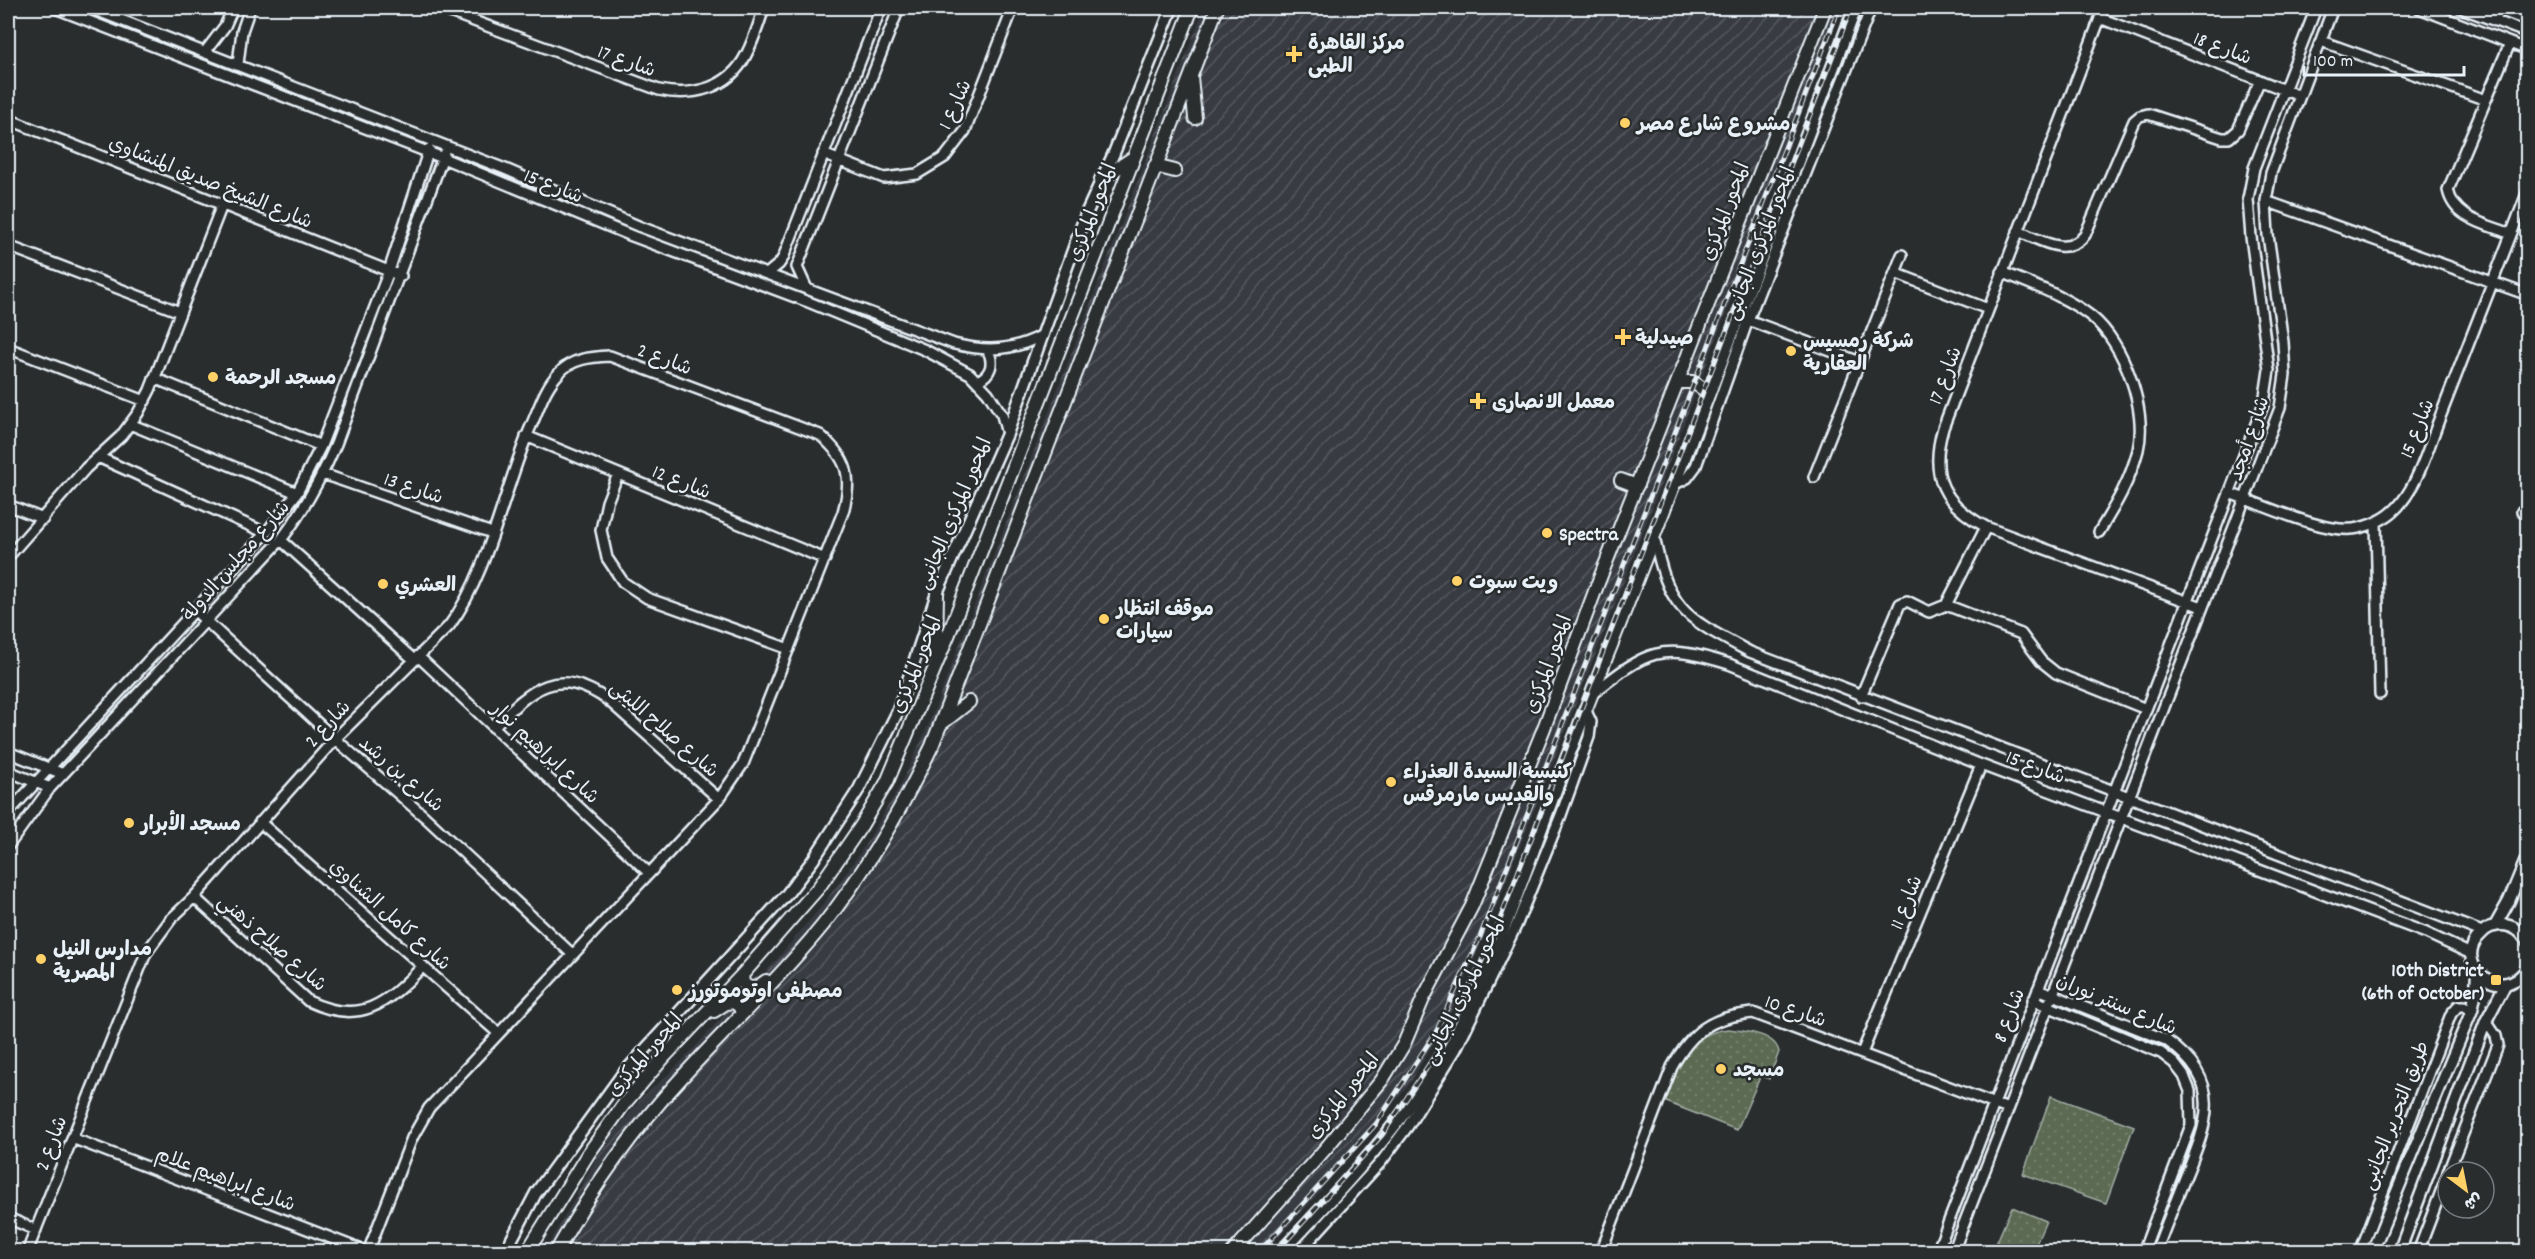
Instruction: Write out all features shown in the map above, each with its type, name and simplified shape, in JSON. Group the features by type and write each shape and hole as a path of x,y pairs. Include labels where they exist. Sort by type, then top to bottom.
{"main road":[{"name":"المحور المركزى","path":"527,1251 551,1210 600,1137 664,1057 742,975 819,887 861,826 886,782 935,666 1192,8"},
{"path":"556,1251 608,1168 644,1120 822,926 877,849 909,794 940,725 1217,8"},
{"name":"المحور المركزى","path":"1233,1251 1382,1080 1404,1044 1419,1009 1454,943 1487,872 1598,583 1825,8"},
{"path":"1281,1251 1380,1143 1413,1100 1448,1046 1467,1010 1509,913 1585,709 1654,536 1856,8"},
{"path":"1191,75 1195,118"},
{"path":"1101,179 1133,158"},
{"path":"1155,165 1174,171"},
{"path":"1678,382 1693,382 1702,386 1709,393"},
{"path":"1621,480 1637,486"},
{"path":"935,666 937,593"},
{"path":"940,725 969,702"},
{"path":"742,975 746,986 757,988 785,967"},
{"path":"696,1024 730,1002 737,1004 742,1014"}],"street":[{"name":"شارع 15","path":"55,8 443,158 633,236 925,350 948,361 977,381 1002,415 1007,434"},
{"name":"شارع 15","path":"90,8 432,141 638,226 954,344 1000,350 1024,345 1043,335"},
{"path":"205,52 221,33 233,8"},
{"path":"238,64 242,31 250,8"},
{"name":"شارع 17","path":"441,8 659,90 678,94 699,92 717,85 734,72 746,56 764,8"},
{"path":"767,274 783,258 881,8"},
{"path":"807,289 797,267 899,8"},
{"name":"شارع 1","path":"823,154 884,178 917,174 945,157 965,131 1013,8"},
{"name":"المحور المركزى الجانبى","path":"505,1251 536,1193 622,1075 787,894 837,825 868,773 897,713 937,593 1007,434 1086,214 1172,8"},
{"name":"المحور المركزى الجانبى","path":"1673,485 1687,478 1696,466 1748,320 1871,8"},
{"name":"شارع 17","path":"2104,8 1943,428 1937,448 1937,458 1942,487 1953,504 1969,518 1986,527 2202,607"},
{"name":"شارع أمجد","path":"2114,793 2264,403 2269,370 2248,199 2254,168 2316,8"},
{"name":"شارع أمجد","path":"2129,799 2280,408 2285,375 2283,342 2268,235 2266,201 2271,173 2333,8"},
{"path":"2419,8 2528,50"},
{"path":"2461,8 2528,33"},
{"path":"2495,21 2500,8"},
{"name":"شارع 18","path":"2100,18 2300,96"},
{"path":"134,37 137,27"},
{"path":"2321,41 2486,100"},
{"path":"2510,43 2448,190 2450,201 2457,211 2511,234"},
{"path":"2018,231 2061,248 2079,243 2085,235 2134,121 2148,114 2222,138 2229,138 2238,129 2260,80"},
{"name":"شارع الشيخ صديق المنشاوي","path":"8,119 401,276"},
{"name":"شارع مجلس الدولة","path":"8,813 266,533 297,493 322,443 389,271 432,141"},
{"name":"شارع مجلس الدولة","path":"8,846 50,788 281,540 304,508 336,444 401,276 447,147"},
{"name":"شارع 15","path":"2229,493 2337,530 2357,529 2376,523 2396,509 2410,489 2449,396 2491,282 2528,191"},
{"path":"2266,201 2528,295"},
{"path":"8,557 130,424 145,401 222,205"},
{"path":"8,246 180,312"},
{"path":"1814,477 1902,255"},
{"path":"727,271 731,260"},
{"path":"2002,272 2049,292 2093,318 2122,355 2138,400 2138,448 2123,493 2099,532"},
{"path":"1895,273 1988,309"},
{"path":"1748,320 1860,362"},
{"path":"8,348 145,401"},
{"path":"977,381 986,376 991,367 991,358 987,350"},
{"name":"شارع 2","path":"27,1251 146,952 171,919 194,897 335,740 459,612 475,581 526,436 545,393 560,371 583,358 610,356 820,435 836,450 847,469 849,491 825,559 748,754 719,799 440,1094 419,1122 368,1251"},
{"path":"154,378 322,443 336,444"},
{"path":"130,424 297,493"},
{"name":"شارع 12","path":"526,436 825,559"},
{"path":"98,457 266,533"},
{"name":"شارع 13","path":"323,474 492,533"},
{"path":"618,474 607,502 602,530 607,558 623,582 647,598 789,649"},
{"path":"8,505 43,519"},
{"path":"2376,523 2380,694"},
{"path":"1861,696 1900,604 1907,601 1929,612 1946,605 1986,527"},
{"name":"شارع 15","path":"1654,536 1660,566 1669,591 1682,610 1693,620 1750,652 2129,799 2482,932"},
{"name":"شارع ابراهيم نوار","path":"281,540 493,727 649,873"},
{"path":"1946,605 2021,634 2042,661 2056,673 2146,709"},
{"name":"شارع بن رشد","path":"194,610 335,740 425,817 572,954"},
{"name":"شارع 15","path":"1592,694 1641,658 1667,652 1693,653 1729,664 1981,765 2426,933 2471,954"},
{"name":"شارع صلاح الليثى","path":"493,727 523,698 539,688 557,683 576,684 594,690 609,701 719,799"},
{"name":"المحور المركزى الجانبى","path":"1299,1251 1381,1162 1402,1135 1434,1088 1456,1049 1516,926 1561,815 1591,730 1585,709"},
{"path":"8,752 63,774"},
{"name":"شارع 11","path":"1862,1053 1981,765"},
{"path":"8,771 50,788"},
{"name":"شارع 8","path":"1937,1251 2114,793"},
{"name":"شارع 8","path":"1953,1251 2129,799"},
{"name":"شارع كامل الشناوي","path":"260,822 498,1033"},
{"path":"2494,926 2510,901 2528,855"},
{"name":"شارع صلاح ذهني","path":"194,897 308,1001 326,1010 345,1013 365,1011 382,1004 423,966"},
{"path":"2372,1251 2372,1238 2472,1010 2477,971 2471,954 2474,942 2482,932 2494,926 2510,927 2525,939 2528,924"},
{"path":"2477,971 2493,983 2506,984 2525,974"},
{"path":"2399,1251 2486,1021 2506,984"},
{"name":"شارع سنتر نوران","path":"2038,989 2166,1040 2181,1051 2193,1065 2202,1082 2206,1100 2205,1129 2156,1251"},
{"name":"شارع سنتر نوران","path":"2033,1000 2162,1053 2179,1070 2190,1091 2191,1125 2143,1251"},
{"name":"طريق التحرير الجانبى","path":"2360,1251 2372,1238 2451,1014 2458,1006 2472,1010"},
{"name":"شارع 10","path":"1601,1251 1664,1085 1682,1050 1697,1032 1733,1015 1753,1013 2008,1109"},
{"path":"2453,1160 2498,1044 2496,1036 2486,1021"},
{"name":"شارع ابراهيم علام","path":"72,1138 368,1251"},
{"path":"2418,1251 2436,1204"},
{"path":"8,1218 36,1230"}],"shaded area":[{"path":"1204,8 1842,8 1613,610 1485,934 1452,1010 1409,1085 1310,1203 1265,1251 545,1252 602,1148 641,1099 679,1064 771,966 825,902 862,850 902,782 930,721"}],"green space":[{"path":"1728,1029 1765,1037 1772,1041 1779,1052 1769,1079 1761,1075 1737,1130 1659,1099 1677,1063 1692,1044 1713,1032"},
{"path":"2051,1096 2134,1126 2106,1203 2023,1174"},
{"path":"2012,1207 2046,1221 2033,1251 1993,1251"}],"railway":[{"path":"1259,1252 1376,1124 1437,1030 1480,937 1839,8"},
{"path":"1276,1252 1382,1135 1444,1042 1494,935 1851,8"}],"place":[{"name":"مركز القاهرة الطبى","path":"1294,54"},
{"name":"مشروع شارع مصر","path":"1625,123"},
{"name":"صيدلية","path":"1623,337"},
{"name":"شركة رمسيس العقارية","path":"1791,351"},
{"name":"مسجد الرحمة","path":"213,377"},
{"name":"معمل الانصارى","path":"1478,401"},
{"name":"Spectra","path":"1547,533"},
{"name":"ويت سبوت","path":"1457,581"},
{"name":"العشري","path":"383,584"},
{"name":"موقف انتظار سيارات","path":"1104,619"},
{"name":"كنيسة السيدة العذراء والقديس مارمرقس","path":"1391,782"},
{"name":"مسجد الأبرار","path":"129,823"},
{"name":"مدارس النيل المصرية","path":"41,959"},
{"name":"10th District (6th of October)","path":"2496,980"},
{"name":"مصطفى اوتوموتورز","path":"677,990"},
{"name":"مسجد","path":"1721,1069"}]}
